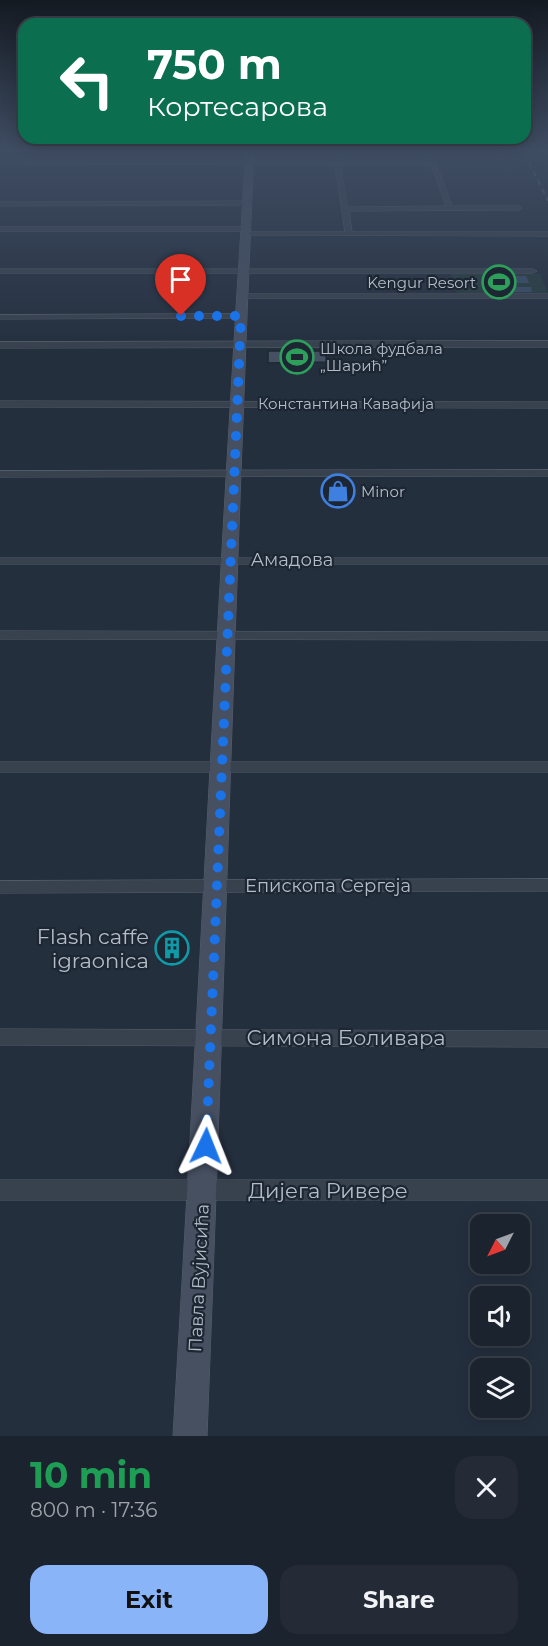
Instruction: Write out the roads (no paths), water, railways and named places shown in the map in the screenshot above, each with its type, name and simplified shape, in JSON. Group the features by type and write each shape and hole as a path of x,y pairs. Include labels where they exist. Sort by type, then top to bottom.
{"street":[{"name":"Павла Вујисића","path":"190,1436 204,1189 233,473 247,216"},
{"path":"346,216 348,233"},
{"path":"0,230 548,234"},
{"path":"0,271 533,271"},
{"path":"243,296 548,296"},
{"path":"0,317 241,316"},
{"path":"0,345 548,344"},
{"name":"Константина Кавафија","path":"0,404 548,405"},
{"path":"0,474 548,473"},
{"name":"Амадова","path":"0,561 548,561"},
{"path":"0,635 548,636"},
{"path":"0,767 548,767"},
{"name":"Епископа Сергеја","path":"0,887 548,885"},
{"name":"Симона Боливара","path":"0,1037 548,1039"},
{"name":"Дијега Ривере","path":"0,1190 548,1190"}],"water":[{"path":"493,276 526,276 529,283 516,283 517,287 531,287 532,292 512,292 508,283 495,282"}],"place":[{"name":"Kengur Resort","path":"499,282"},
{"name":"Школа фудбала „Шарић”","path":"297,357"},
{"name":"Minor","path":"338,491"},
{"name":"Flash caffe igraonica","path":"172,948"}]}
